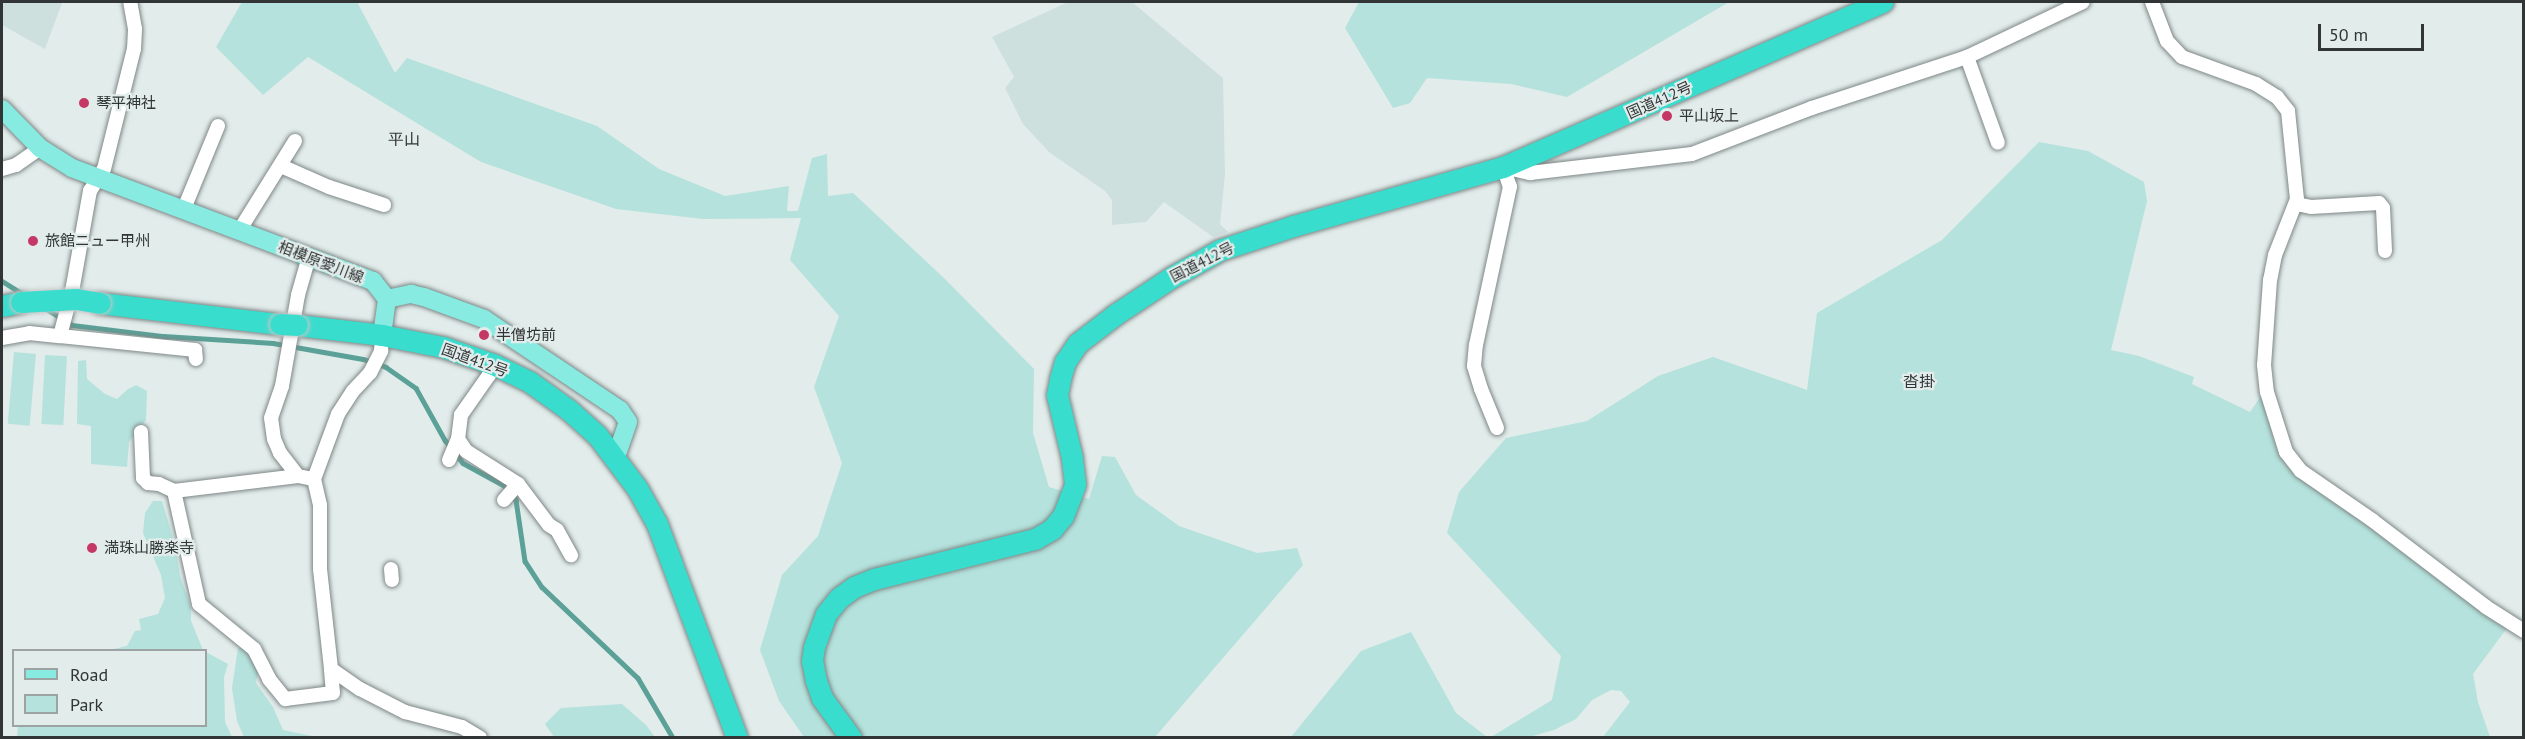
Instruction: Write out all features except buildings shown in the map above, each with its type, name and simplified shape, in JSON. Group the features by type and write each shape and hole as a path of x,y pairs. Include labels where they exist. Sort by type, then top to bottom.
{"highway":[{"name":"国道412号","path":"851,738 822,698 816,681 812,661 814,647 826,614 839,598 854,587 874,579 1035,539 1052,529 1064,516 1075,484 1072,458 1057,395 1065,362 1078,343 1172,277 1220,250 1293,226 1503,167 1883,2"},
{"name":"国道412号","path":"11,304 76,299 289,336 443,347 493,364 530,382 569,410 616,457 657,524 737,738"}],"main road":[{"name":"相模原愛川線","path":"2,109 40,148 72,168 98,180 373,281 387,299"},
{"path":"381,344 387,299 411,294 484,319 620,410 628,422 616,457"}],"street":[{"path":"60,333 73,286 90,191 104,169 134,49 135,29 130,2"},
{"path":"1503,167 1530,173 1692,154 1812,108 1967,57 2083,2"},
{"path":"2152,2 2167,41 2182,57 2256,84 2273,93 2287,108 2296,204 2275,255 2265,329 2265,381 2286,452 2301,471 2372,520 2486,607 2523,631"},
{"path":"1967,57 1998,143"},
{"path":"183,211 217,147 218,126"},
{"path":"238,231 295,141"},
{"path":"2,169 16,165 40,148"},
{"path":"281,166 329,188 384,205"},
{"path":"1497,428 1480,389 1474,366 1476,345 1510,187 1503,167"},
{"path":"2296,204 2311,207 2379,203 2383,208 2385,251"},
{"path":"298,476 280,453 270,428 289,336 309,257"},
{"path":"2,338 29,333 60,333 195,351 196,359"},
{"path":"174,490 199,604 254,649 269,679 285,699 333,693 320,569 320,505 314,479 338,414 353,391 371,372 381,344"},
{"path":"449,460 458,440 461,415 489,375 493,364"},
{"path":"141,432 143,478 148,483 174,490 298,476 314,479"},
{"path":"458,440 474,457 518,485 549,525 557,530 571,555"},
{"path":"504,500 518,485"},
{"path":"331,669 360,689 394,707 442,723 462,727 480,738"}],"shaded area":[{"path":"2,2 69,2 62,3 45,49 2,25"},
{"path":"1068,2 1132,2 1223,78 1225,174 1220,224 1228,232 1213,237 1164,202 1146,222 1112,225 1112,200 1105,191 1049,152 1023,124 1005,88 1014,77 992,37"}],"green space":[{"path":"242,2 357,2 395,73 407,58 597,126 659,169 725,196 789,186 787,211 798,211 812,158 827,154 828,196 853,193 945,279 1034,369 1033,433 1049,487 1089,499 1102,456 1115,457 1136,495 1179,526 1257,553 1297,548 1303,565 1155,737 804,737 779,701 760,650 782,575 818,536 842,463 814,387 839,316 790,260 801,218 703,219 616,209 481,162 308,57 263,95 216,47"},
{"path":"1359,2 1729,2 1567,97 1511,84 1427,78 1410,103 1393,108 1345,28"},
{"path":"2039,142 2088,151 2144,182 2147,201 2111,350 2139,356 2194,377 2192,384 2250,412 2261,396 2278,453 2286,465 2507,628 2473,674 2478,702 2490,737 1603,737 1630,702 1621,691 1611,690 1592,700 1576,719 1554,730 1529,737 1491,737 1552,700 1561,656 1447,533 1459,492 1506,438 1587,421 1658,376 1713,357 1807,390 1817,313 1942,240"},
{"path":"14,352 36,354 30,426 8,424"},
{"path":"45,355 67,356 63,425 41,424"},
{"path":"86,360 87,379 105,394 117,399 136,385 147,391 146,420 129,442 127,467 91,464 91,426 77,424 78,361"},
{"path":"153,501 162,501 175,544 180,576 191,607 191,621 203,649 114,649 127,646 135,631 141,630 139,619 158,614 165,598 161,575 143,533 145,513"},
{"path":"1411,632 1456,713 1487,737 1291,737 1361,651"},
{"path":"238,648 250,649 260,662 256,683 273,707 283,730 317,737 244,737 237,721 232,688"},
{"path":"207,653 228,664 224,677 225,722 232,737 17,737 18,727 207,727"},
{"path":"622,704 646,725 655,737 554,737 545,724 561,708"}],"waterway":[{"path":"2,281 23,294"},
{"path":"45,308 72,325 163,336 273,343 363,359 386,367 416,388 445,440 463,463 505,486 516,500 525,561 542,587 638,678 673,738"}],"place":[{"name":"琴平神社","path":"84,103"},
{"name":"平山坂上","path":"1667,116"},
{"name":"旅館ニュー甲州","path":"33,241"},
{"name":"半僧坊前","path":"484,335"},
{"name":"満珠山勝楽寺","path":"92,548"}],"district":[{"name":"平山","path":"404,139"},
{"name":"沓掛","path":"1919,381"}]}
